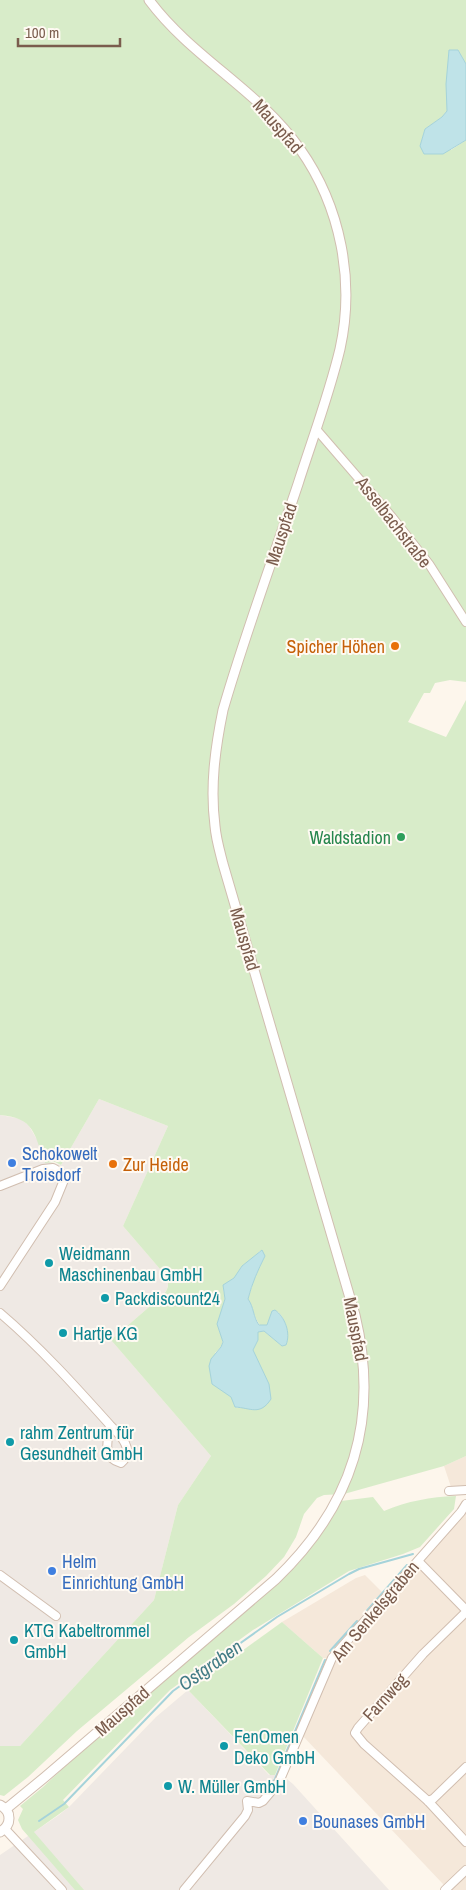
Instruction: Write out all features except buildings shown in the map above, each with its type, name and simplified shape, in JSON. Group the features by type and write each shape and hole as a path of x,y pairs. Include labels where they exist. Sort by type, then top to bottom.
{"street":[{"name":"Mauspfad","path":"3,1807 46,1778 276,1580 310,1544 338,1498 351,1466 361,1425 364,1385 361,1344 353,1307 223,864 215,827 212,792 216,749 223,710 316,429 340,348 345,308 343,257 338,232 328,203 309,162 281,124 251,95 178,34 149,0"},
{"name":"Asselbachstraße","path":"316,429 338,452 429,564 466,622"},
{"path":"0,1186 49,1168 57,1169 64,1180 55,1202 0,1286"},
{"path":"0,1313 26,1335 63,1372 110,1425"},
{"path":"449,1491 466,1490"},
{"name":"Am Senkelsgraben","path":"184,1890 245,1816 248,1810 247,1801 259,1803 263,1801 279,1782 332,1658 466,1504"},
{"path":"418,1561 466,1611"},
{"path":"0,1575 56,1616"},
{"name":"Farnweg","path":"428,1802 364,1744 357,1736 356,1730 423,1654 466,1611"},
{"path":"466,1766 428,1802 466,1842"},
{"path":"3,1807 9,1817 8,1826 2,1830 62,1890"},
{"path":"445,1890 466,1870"}],"shaded area":[{"path":"99,1099 168,1126 123,1226 166,1276 167,1289 164,1294 111,1340 211,1456 178,1505 154,1600 20,1746 0,1746 0,1115 22,1119 29,1126 50,1162 61,1165"},
{"path":"466,1456 466,1494 451,1487 444,1466"},
{"path":"466,1510 466,1890 446,1890 443,1884 302,1735 334,1659 323,1658 282,1622 356,1578 365,1575 388,1598"},
{"path":"188,1690 269,1775 282,1775 293,1784 389,1890 0,1890 0,1855 69,1807 156,1717"}],"green space":[{"path":"0,0 466,0 466,64 458,50 447,111 425,129 420,146 451,150 466,140 466,682 450,680 435,683 430,693 424,693 408,722 446,737 466,700 466,1456 444,1466 344,1494 324,1495 317,1498 304,1514 296,1537 284,1557 266,1576 234,1604 189,1637 77,1731 28,1777 4,1796 0,1795 0,1746 20,1746 154,1600 178,1505 211,1456 111,1340 164,1294 168,1288 166,1276 123,1226 168,1126 99,1099 61,1165 55,1162 45,1163 32,1129 27,1124 12,1117 0,1115","holes":["260,1251 265,1256 254,1279 248,1299 256,1320 261,1326 267,1325 273,1310 281,1315 286,1324 287,1340 286,1345 282,1346 264,1331 258,1332 258,1340 253,1350 262,1408 237,1408 234,1405 215,1353 222,1343 219,1331 225,1299 223,1287 236,1276 242,1266"]},
{"path":"456,1496 454,1509 420,1547 349,1571 253,1630 170,1690 63,1800 69,1807 34,1832 84,1890 75,1890 22,1829 18,1820 23,1809 20,1806 89,1744 295,1567 322,1533 341,1501 373,1497 384,1511 419,1500"},
{"path":"282,1622 323,1658 275,1775 270,1775 188,1690"}],"water":[{"path":"449,50 458,50 466,64 466,140 443,154 424,154 420,146 425,129 447,111 446,84"},
{"path":"262,1250 265,1256 255,1277 248,1299 259,1325 267,1325 272,1311 275,1310 282,1317 288,1335 286,1345 282,1346 264,1331 258,1332 258,1340 253,1350 269,1384 271,1399 263,1408 255,1410 235,1407 231,1397 212,1384 209,1366 211,1359 223,1342 217,1324 225,1299 223,1285 234,1278 242,1266"}],"waterway":[{"name":"Ostgraben","path":"39,1821 64,1804 173,1691 277,1617 349,1574 359,1569 413,1554"},
{"path":"364,1614 407,1565"},
{"path":"330,1651 357,1621"},
{"path":"264,1793 275,1779 325,1660"}],"place":[{"name":"Spicher Höhen","path":"395,646"},
{"name":"Waldstadion","path":"401,837"},
{"name":"Schokowelt Troisdorf","path":"12,1163"},
{"name":"Zur Heide","path":"113,1164"},
{"name":"Weidmann Maschinenbau GmbH","path":"49,1263"},
{"name":"Packdiscount24","path":"105,1298"},
{"name":"Hartje KG","path":"63,1333"},
{"name":"rahm Zentrum für Gesundheit GmbH","path":"10,1442"},
{"name":"Helm Einrichtung GmbH","path":"52,1571"},
{"name":"KTG Kabeltrommel GmbH","path":"14,1640"},
{"name":"FenOmen Deko GmbH","path":"224,1746"},
{"name":"W. Müller GmbH","path":"168,1786"},
{"name":"Bounases GmbH","path":"303,1821"}]}
